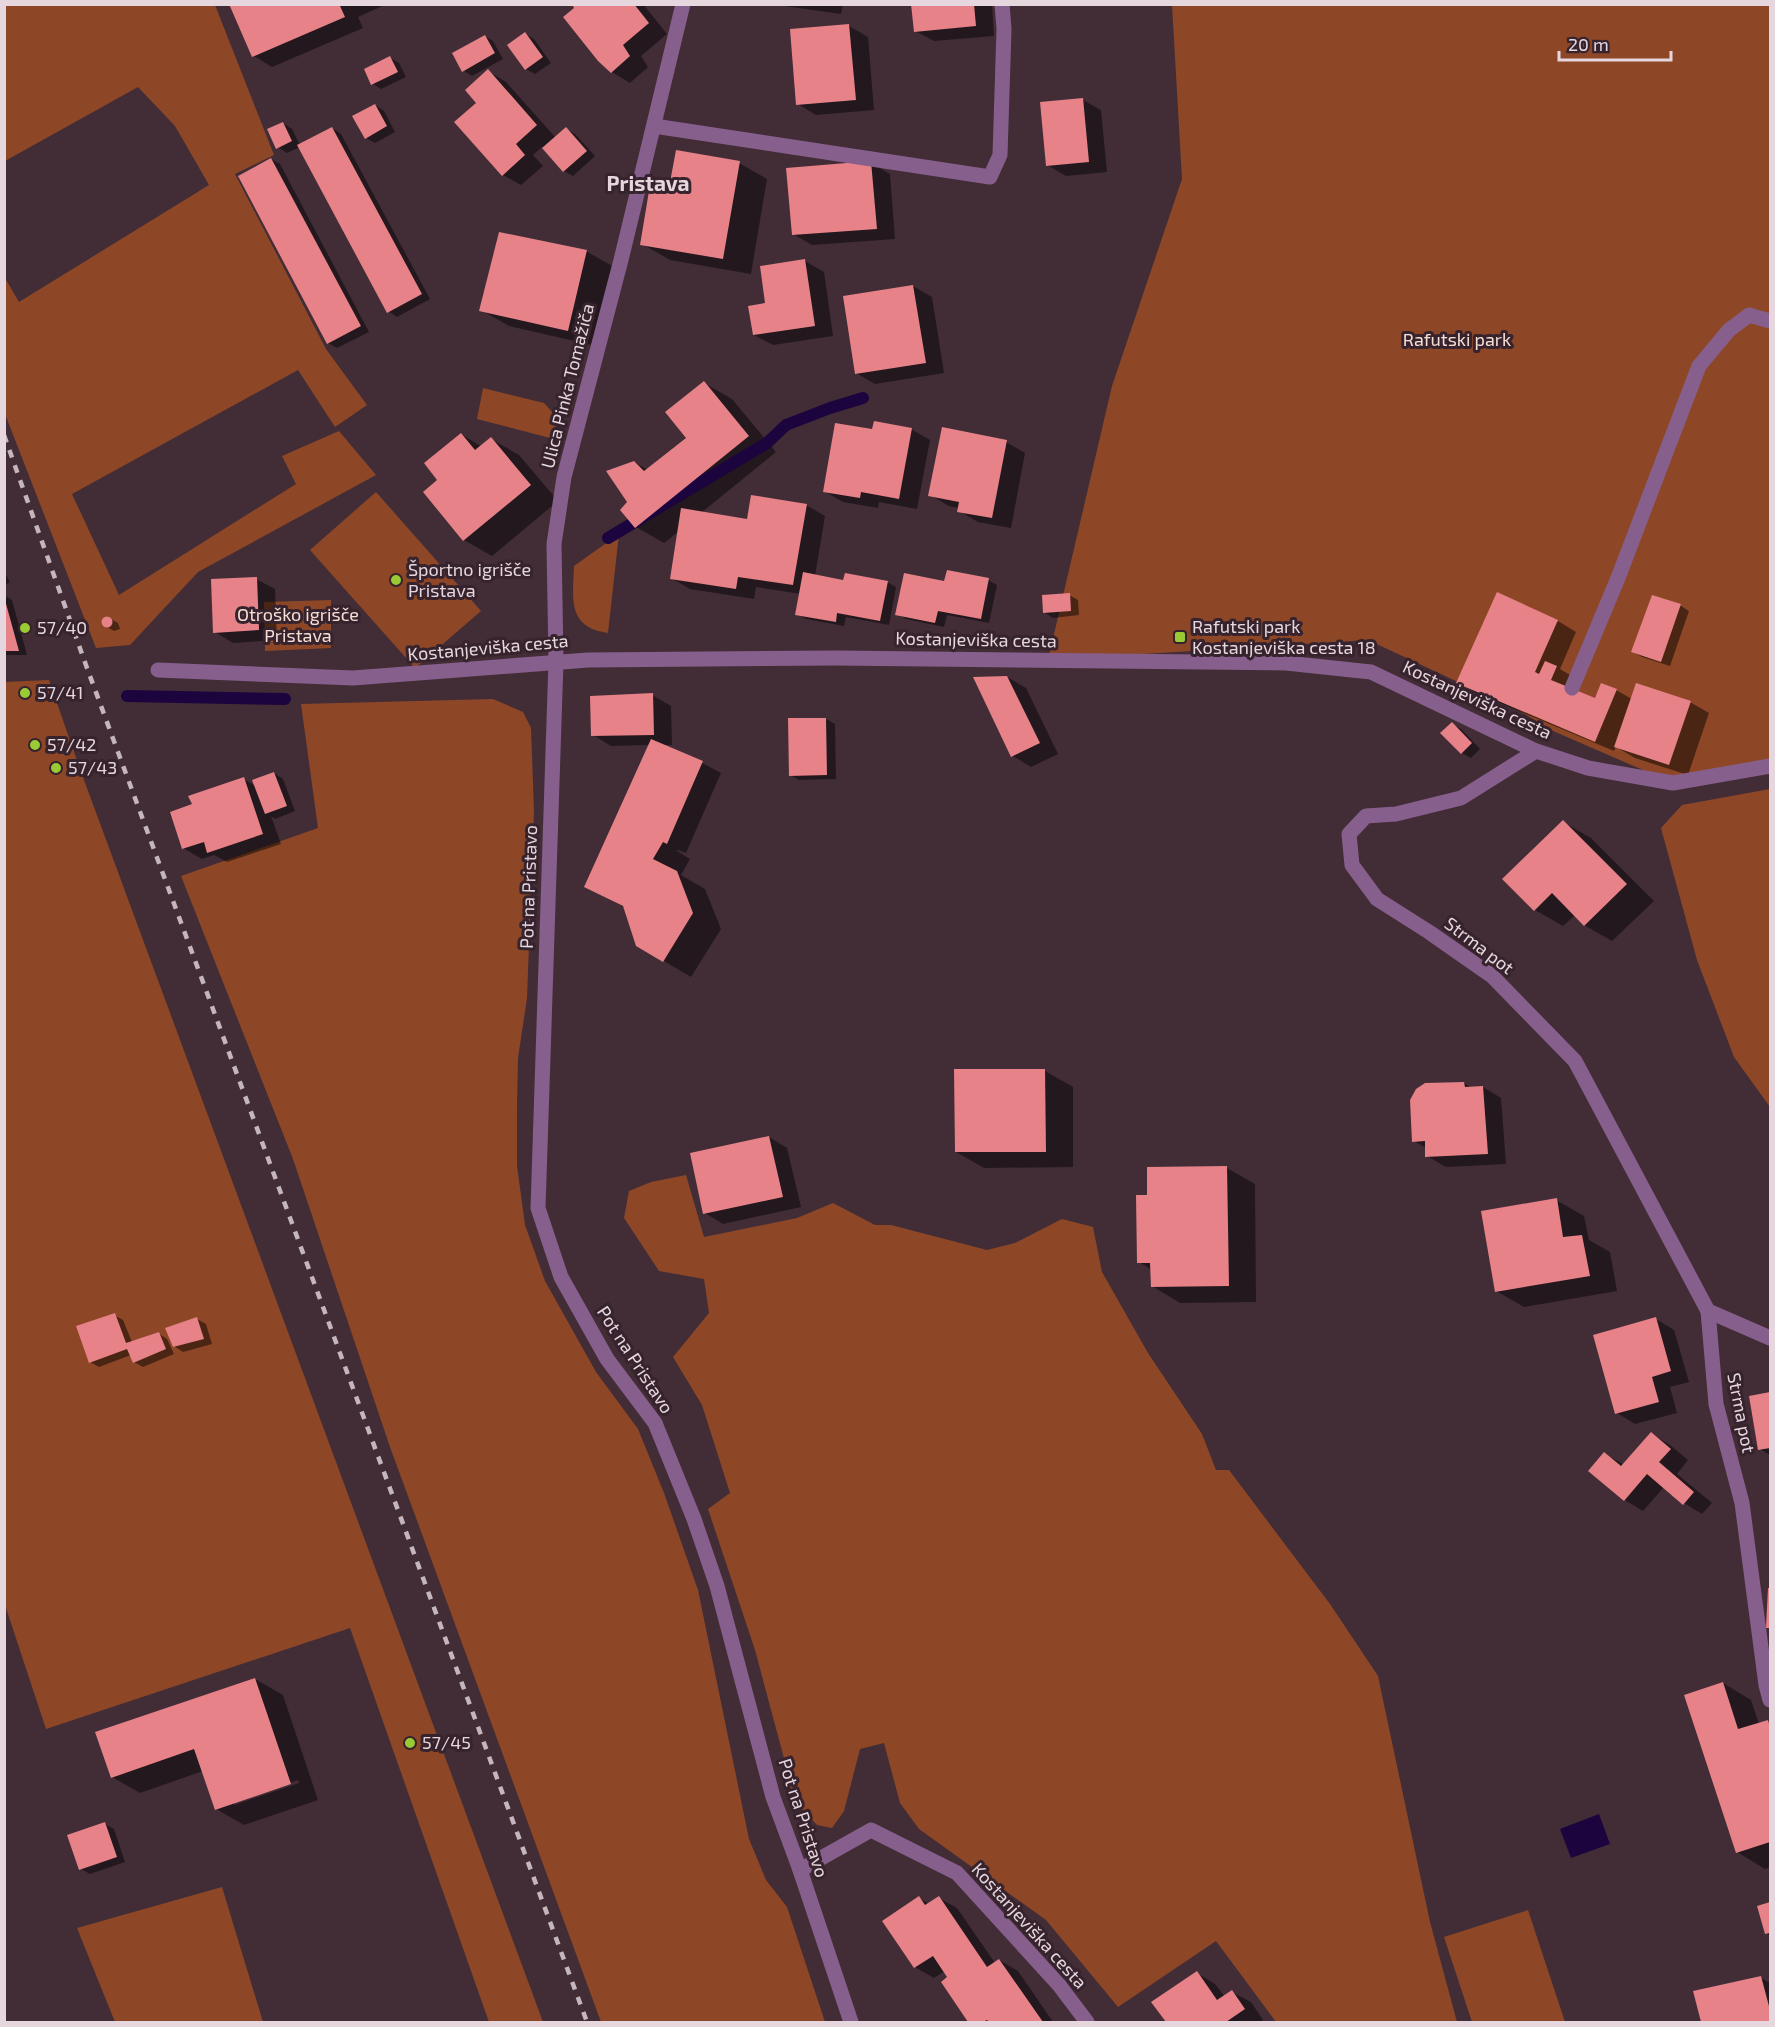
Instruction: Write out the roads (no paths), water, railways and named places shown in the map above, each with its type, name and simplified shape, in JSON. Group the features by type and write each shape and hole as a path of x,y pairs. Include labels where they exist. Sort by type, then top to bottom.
{"street":[{"name":"Ulica Pinka Tomažiča","path":"556,661 554,544 564,477 683,4"},
{"path":"654,126 990,177 1000,155 1004,29 1002,4"},
{"path":"1572,688 1618,578 1699,366 1729,330 1749,315 1770,321"},
{"name":"Kostanjeviška cesta","path":"158,670 353,678 556,661 836,658 1286,663 1371,672 1536,751 1588,768 1672,783 1770,766"},
{"name":"Pot na Pristavo","path":"556,661 538,1208 561,1277 607,1359 655,1423 694,1519 717,1586 772,1797 800,1870 851,2022"},
{"name":"Strma pot","path":"1536,751 1461,798 1396,814 1366,816 1349,834 1352,865 1377,900 1430,932 1492,976 1575,1061 1708,1311 1716,1404 1742,1503 1766,1685 1770,1700"},
{"path":"1708,1311 1770,1338"},
{"name":"Kostanjeviška cesta","path":"800,1870 871,1830 957,1873 1059,1985 1087,2022"}],"waterway":[{"path":"608,538 767,443 786,425 863,398"},
{"path":"127,696 285,699"}],"railway":[{"path":"4,435 87,668 587,2022"}],"place":[{"name":"Športno igrišče Pristava","path":"396,580"},
{"name":"57/40","path":"25,628"},
{"name":"Rafutski park Kostanjeviška cesta 18","path":"1180,637"},
{"name":"57/41","path":"25,693"},
{"name":"57/42","path":"35,745"},
{"name":"57/43","path":"56,768"},
{"name":"57/45","path":"410,1743"}],"district":[{"name":"Pristava","path":"648,184"}],"park label":[{"name":"Rafutski park","path":"1457,340"},
{"name":"Otroško igrišče Pristava","path":"298,625"}]}
